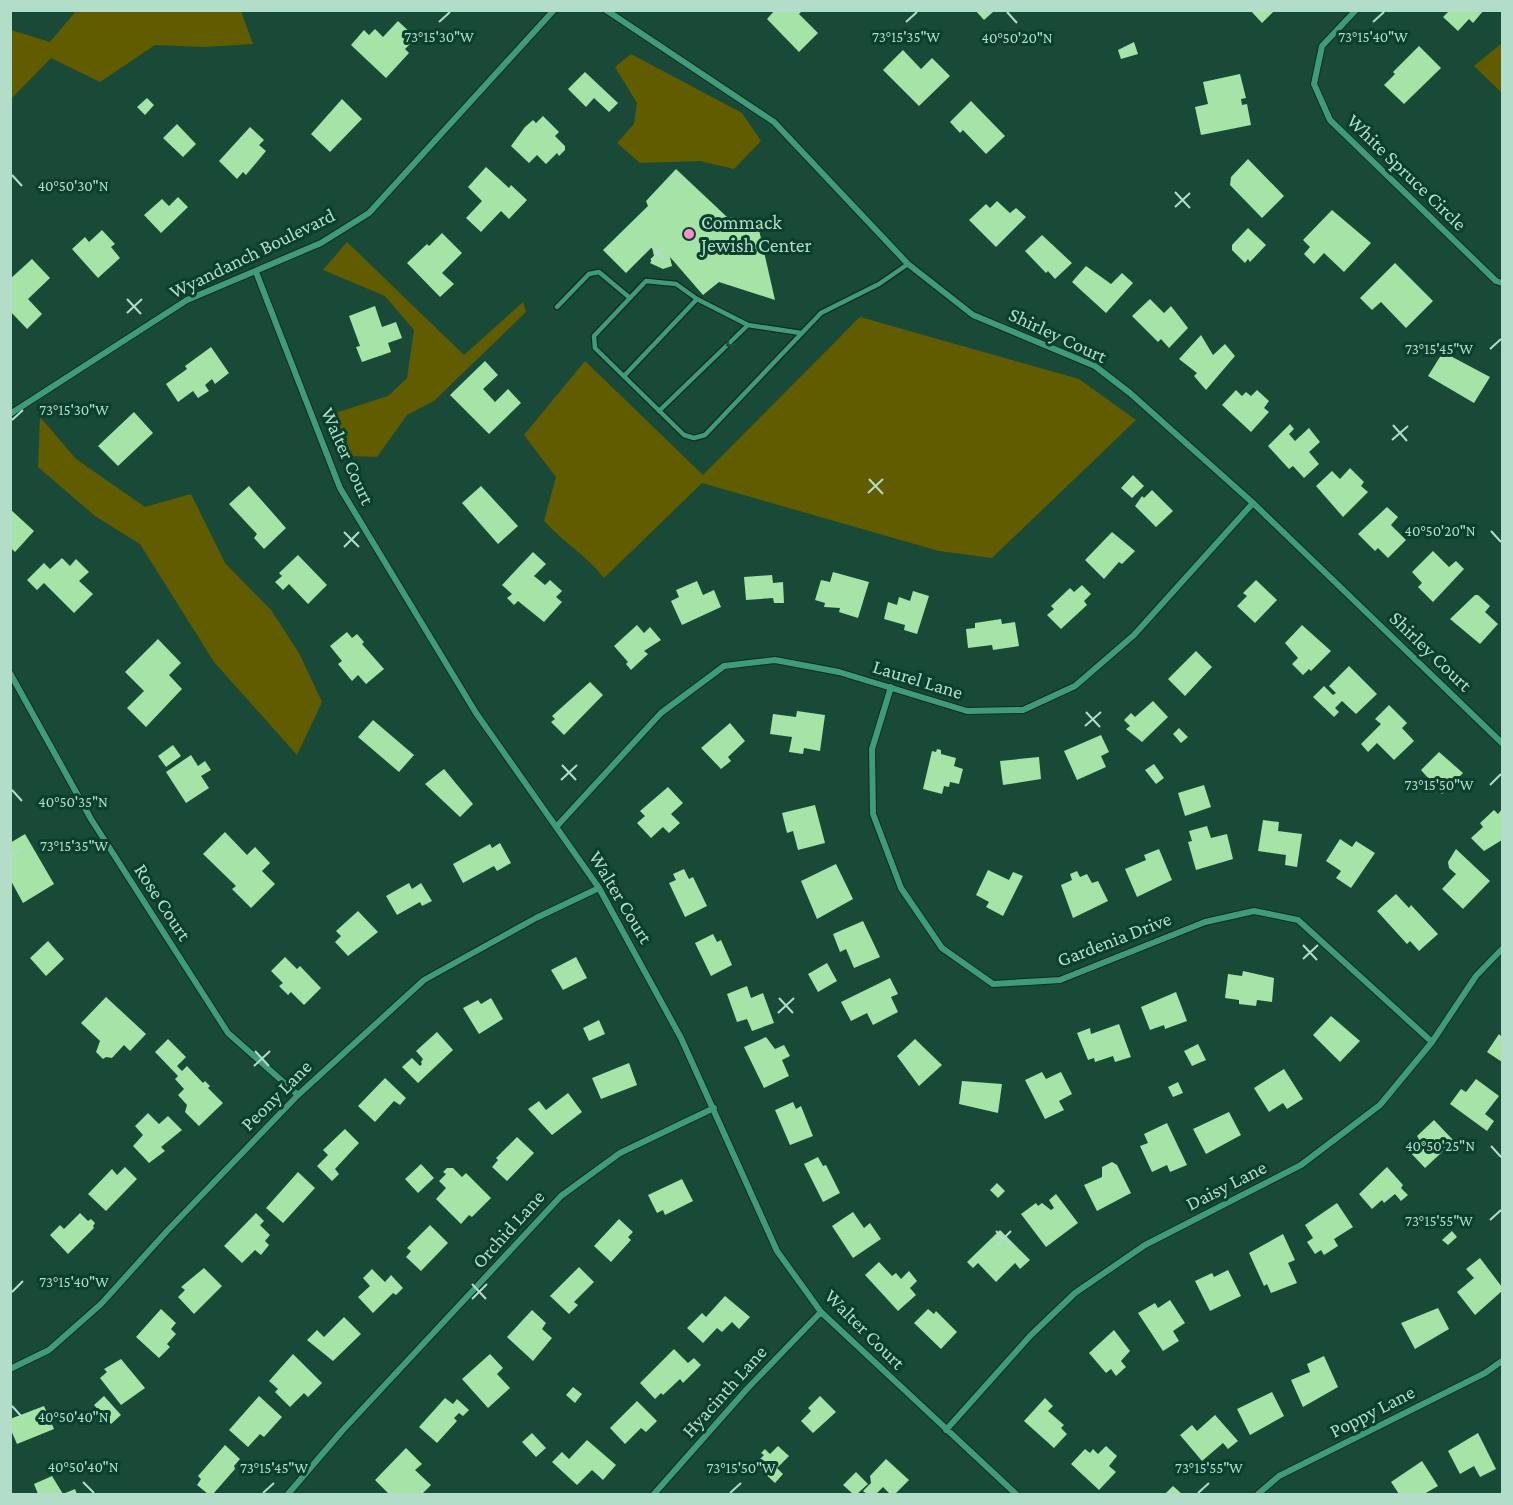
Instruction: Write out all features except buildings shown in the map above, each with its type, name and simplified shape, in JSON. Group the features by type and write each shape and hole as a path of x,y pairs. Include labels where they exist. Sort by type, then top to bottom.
{"street":[{"name":"Wyandanch Boulevard","path":"10,414 187,300 321,243 369,213 554,10"},
{"name":"Shirley Court","path":"606,10 774,122 908,264 973,315 1095,366 1130,393 1252,503 1503,743"},
{"name":"White Spruce Circle","path":"1356,10 1322,46 1314,84 1330,120 1496,281 1503,284"},
{"name":"Walter Court","path":"256,272 340,488 476,713 599,888 681,1038 777,1251 821,1312 1016,1494"},
{"name":"Laurel Lane","path":"557,826 661,713 724,666 775,660 839,672 968,711 1023,710 1075,686 1134,635 1252,503"},
{"name":"Rose Court","path":"10,673 91,819 228,1033 298,1095"},
{"name":"Gardenia Drive","path":"891,687 872,748 873,814 901,888 942,948 993,984 1060,980 1205,922 1254,911 1298,920 1432,1042"},
{"name":"Peony Lane","path":"10,1369 49,1350 101,1304 166,1231 298,1095 424,980 536,918 599,888"},
{"name":"Daisy Lane","path":"946,1430 1030,1336 1075,1293 1145,1245 1300,1165 1380,1105 1432,1042 1476,976 1503,950"},
{"name":"Orchid Lane","path":"288,1494 342,1431 561,1196 620,1153 714,1108"},
{"name":"Hyacinth Lane","path":"654,1494 746,1390 821,1312"},
{"name":"Poppy Lane","path":"1258,1494 1279,1476 1485,1373 1503,1361"}],"lane":[{"path":"801,333 748,325 697,299 676,284 646,281 594,336 596,348 684,435 694,438 705,435 821,313 879,284 908,264"},
{"path":"557,307 589,274 599,272 630,298"},
{"path":"624,376 697,299"},
{"path":"659,411 748,325"}],"shaded area":[{"path":"76,11 241,11 253,44 204,47 155,45 100,82 51,58 11,99 11,30 50,42"},
{"path":"1502,43 1502,93 1474,66"},
{"path":"631,54 742,113 761,141 734,169 700,161 640,163 617,143 634,124 637,103 615,67"},
{"path":"347,242 464,355 523,302 526,312 434,401 407,415 377,457 350,456 329,415 388,396 407,378 414,330 385,296 323,270"},
{"path":"860,317 1079,379 1136,420 992,558 939,551 702,483 604,578 544,521 556,477 524,435 585,361 703,475"},
{"path":"40,417 76,459 145,507 191,494 225,563 271,610 299,653 322,702 297,755 214,662 140,544 95,516 38,467"}],"place":[{"name":"Commack Jewish Center","path":"689,234"}]}
